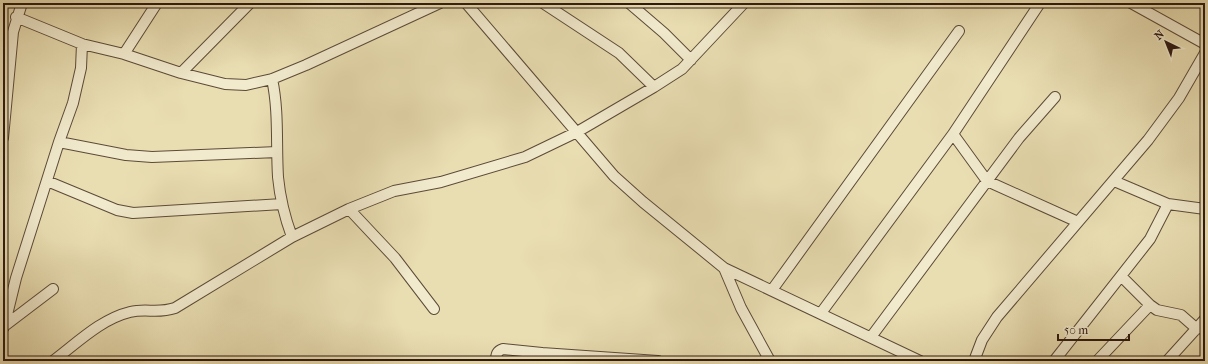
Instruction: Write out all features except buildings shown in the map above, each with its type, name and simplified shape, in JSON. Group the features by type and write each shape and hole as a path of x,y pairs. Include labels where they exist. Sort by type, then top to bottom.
{"street":[{"path":"3,138 8,31 22,3"},
{"path":"124,54 158,3"},
{"path":"181,73 250,3"},
{"path":"16,17 82,44 124,54 181,73 232,84 246,85 272,79 440,3"},
{"path":"466,3 614,176 643,202 724,268 920,361"},
{"path":"543,3 619,52 654,87"},
{"path":"629,3 664,33 691,60"},
{"path":"821,313 953,134 1040,3"},
{"path":"1131,3 1205,44"},
{"path":"53,361 109,320 140,310 164,312 175,308 292,238 349,209 394,192 441,182 525,157 577,132 682,69 739,4"},
{"path":"772,290 959,31"},
{"path":"3,327 16,278 59,142 73,104 81,68 82,44"},
{"path":"974,361 982,340 997,317 1114,181 1179,98 1205,53"},
{"path":"272,79 277,101 277,152 282,204 292,238"},
{"path":"871,337 1019,138 1055,97"},
{"path":"953,134 987,181 1078,222"},
{"path":"59,142 126,155 152,157 277,152"},
{"path":"47,181 117,210 133,213 282,204"},
{"path":"1114,181 1168,204 1205,209"},
{"path":"1058,359 1150,239 1168,204"},
{"path":"349,209 395,258 434,309"},
{"path":"724,268 741,308 770,361"},
{"path":"1122,277 1150,305 1158,310 1181,315 1197,329"},
{"path":"3,327 53,290"},
{"path":"1097,361 1150,305"},
{"path":"1167,361 1205,320"},
{"path":"496,361 498,351 503,349 542,357 658,361"}]}
